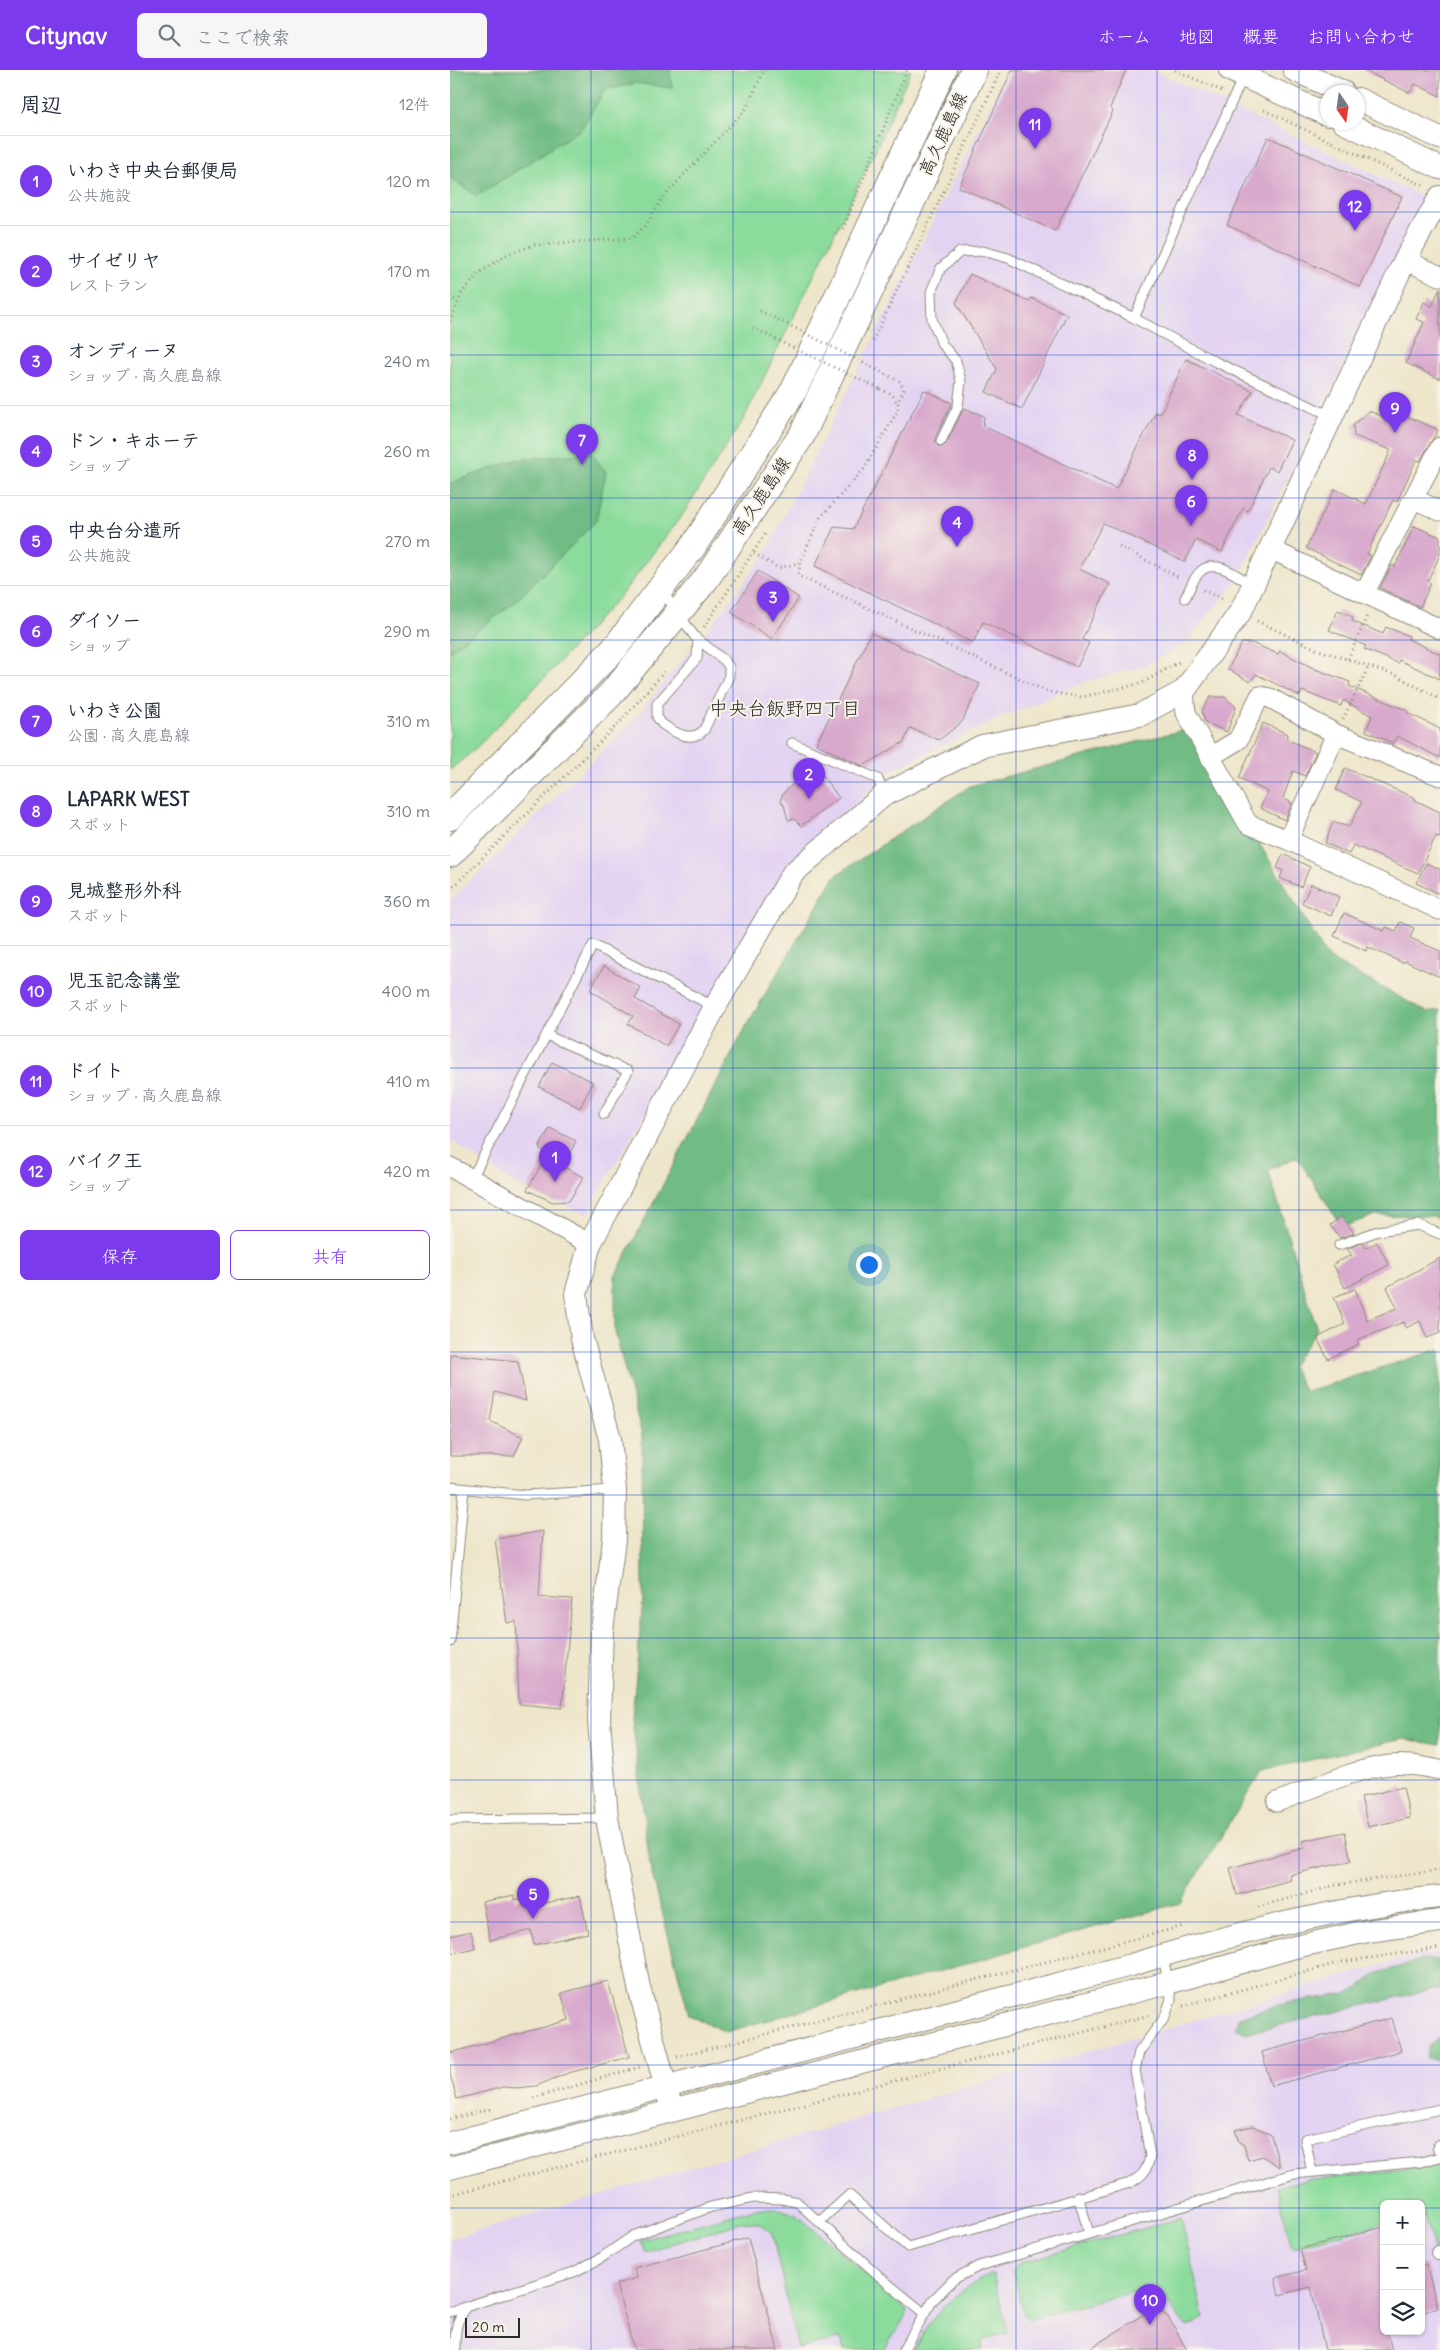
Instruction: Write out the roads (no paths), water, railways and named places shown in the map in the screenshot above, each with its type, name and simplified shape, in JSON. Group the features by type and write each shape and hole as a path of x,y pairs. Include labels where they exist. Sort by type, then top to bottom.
{"main road":[{"name":"高久鹿島線","path":"450,817 614,649 694,545 794,390 943,70"},
{"name":"高久鹿島線","path":"450,854 611,694 706,579 802,435 974,70"}],"street":[{"path":"1294,70 1327,85"},
{"path":"1237,73 1320,111"},
{"path":"1365,102 1440,138"},
{"path":"1360,130 1440,168"},
{"path":"672,2110 639,1988 607,1818 599,1720 602,1630 614,1540 615,1490 610,1439 582,1338 576,1294 590,1244 715,1007 793,873 884,795 982,746 1140,715 1184,691 1241,611 1405,260 1434,192"},
{"path":"1405,260 1440,276"},
{"path":"1370,594 1440,447"},
{"path":"1414,499 1440,511"},
{"path":"1270,549 1440,628"},
{"path":"1184,691 1186,714 1248,824 1288,840 1440,910"},
{"path":"1210,757 1238,740 1260,696 1270,698 1336,734 1440,776"},
{"path":"1288,840 1336,734"},
{"path":"450,1167 590,1244"},
{"path":"1276,1802 1367,1770 1390,1765 1414,1765 1440,1770"},
{"path":"450,2143 1163,1955 1198,1944 1384,1902 1440,1897"},
{"path":"450,2168 1168,1983 1295,1947 1368,1931 1440,1921"}],"lane":[{"path":"1134,318 1234,96 1237,73"},
{"path":"941,441 958,406 961,381 956,361 942,344 932,319 931,292 942,268 960,252 983,251 1008,258 1134,318 1216,362 1332,416"},
{"path":"1185,598 1200,571 1211,566 1226,569 1252,585"},
{"path":"660,589 698,640 725,661 728,667 729,676 704,730 700,735 687,737 662,724 656,711 657,704 697,658 698,640"},
{"path":"792,743 878,779 884,795"},
{"path":"471,1180 593,945 715,1007"},
{"path":"546,1035 628,1071 604,1114"},
{"path":"1340,1245 1378,1231 1418,1225 1440,1234"},
{"path":"450,1487 525,1495 615,1490"},
{"path":"450,1642 464,1489"},
{"path":"450,1820 607,1818"},
{"path":"820,2222 849,2195 908,2247 1078,2196 1130,2183 1147,2170 1150,2156 1134,2070 1139,2052 1168,2010 1171,2000 1163,1955"},
{"path":"1312,2172 1305,2139 1440,2109"},
{"path":"903,2350 933,2300 954,2279 979,2266 1294,2174 1421,2162 1440,2157"},
{"path":"1078,2196 1089,2233"},
{"path":"450,2312 574,2272 601,2258 633,2236 711,2207 753,2198 782,2199 797,2202 887,2283 924,2313"},
{"path":"455,2350 455,2334 459,2316 468,2306"}],"place":[{"name":"ドイト","path":"1035,149"},
{"name":"バイク王","path":"1355,231"},
{"name":"見城整形外科","path":"1395,433"},
{"name":"いわき公園","path":"582,465"},
{"name":"LAPARK WEST","path":"1192,480"},
{"name":"ダイソー","path":"1191,526"},
{"name":"ドン・キホーテ","path":"957,547"},
{"name":"オンディーヌ","path":"773,622"},
{"name":"サイゼリヤ","path":"809,799"},
{"name":"いわき中央台郵便局","path":"555,1182"},
{"name":"中央台分遣所","path":"533,1919"},
{"name":"児玉記念講堂","path":"1150,2325"}],"district":[{"name":"中央台飯野四丁目","path":"785,708"}]}
